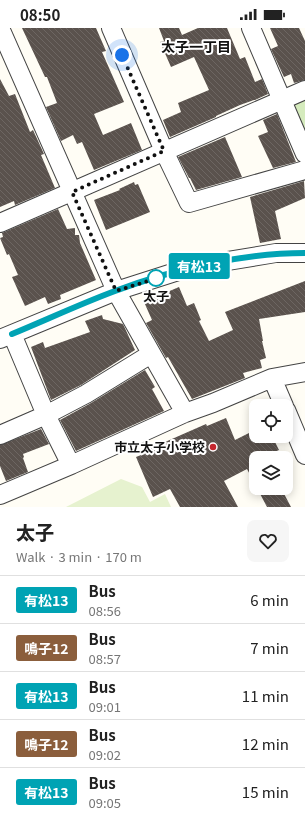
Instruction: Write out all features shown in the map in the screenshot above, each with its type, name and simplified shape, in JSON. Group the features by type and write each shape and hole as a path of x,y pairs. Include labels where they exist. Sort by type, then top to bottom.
{"street":[{"path":"0,28 116,291 185,413"},
{"path":"111,28 164,151 189,203 305,170"},
{"path":"251,28 305,154"},
{"path":"0,223 305,90"},
{"path":"70,465 6,337 116,291 191,268 276,253 305,253"},
{"path":"0,435 46,416 86,394 151,354"},
{"path":"0,495 185,413 272,378 305,372"},
{"path":"272,378 281,399"},
{"path":"293,427 305,455"}],"green space":[{"path":"305,96 305,135 291,101"},
{"path":"121,479 142,487 150,502 165,494 171,507 66,507"}],"building":[{"path":"22,28 96,28 106,51 102,52 124,102 94,114 103,135 131,123 142,150 94,170 82,142 77,144 73,135 61,141 46,107 57,103 47,77 45,77"},
{"path":"159,28 179,28 182,35 198,28 227,28 240,59 245,57 255,82 262,79 268,94 170,137 163,120 181,112 178,103 209,90 194,57 171,67 160,42 164,41"},
{"path":"270,28 299,28 305,41 305,80 294,83 291,74 284,77 271,49 278,46"},
{"path":"0,79 9,96 15,94 30,132 33,130 44,154 41,155 55,188 15,205 14,201 0,207"},
{"path":"277,114 296,162 273,168 258,136 268,132 263,120"},
{"path":"225,137 242,177 196,190 178,157"},
{"path":"304,181 305,198 275,211 281,239 260,243 250,197"},
{"path":"134,182 135,185 138,184 150,212 106,230 94,200 120,190 119,189"},
{"path":"58,209 67,229 75,228 75,235 79,235 80,243 96,280 60,295 61,299 48,304 45,297 25,306 12,277 18,275 0,238 3,237 2,233"},
{"path":"305,281 305,312 259,319 266,358 260,360 262,368 243,373 245,378 192,399 168,357 166,358 146,323 152,320 144,302 179,287 187,306 194,303 201,320 199,321 209,341 233,330 225,312"},
{"path":"102,315 103,319 123,324 135,350 81,385 51,400 31,347 43,342 45,348 90,332 85,321"},
{"path":"145,370 155,387 152,389 164,411 76,451 60,420"},
{"path":"226,418 235,440 249,433 249,443 276,443 279,450 249,451 249,473 247,469 224,481 238,507 180,507 170,489 153,497 136,457 141,455 140,453 206,424 207,426"},
{"path":"41,429 49,444 23,454 28,472 6,481 0,466 0,445"},
{"path":"261,495 285,495 291,507 267,507"}],"bus line":[{"name":"有松13","path":"12,334 116,291 191,268 276,253 305,253"}],"place":[{"name":"太子","path":"156,278"},
{"name":"市立太子小学校","path":"213,447"}],"district":[{"name":"太子一丁目","path":"196,47"}],"route":[{"path":"122,55 164,151 72,192 116,291 161,277 156,278"}]}
